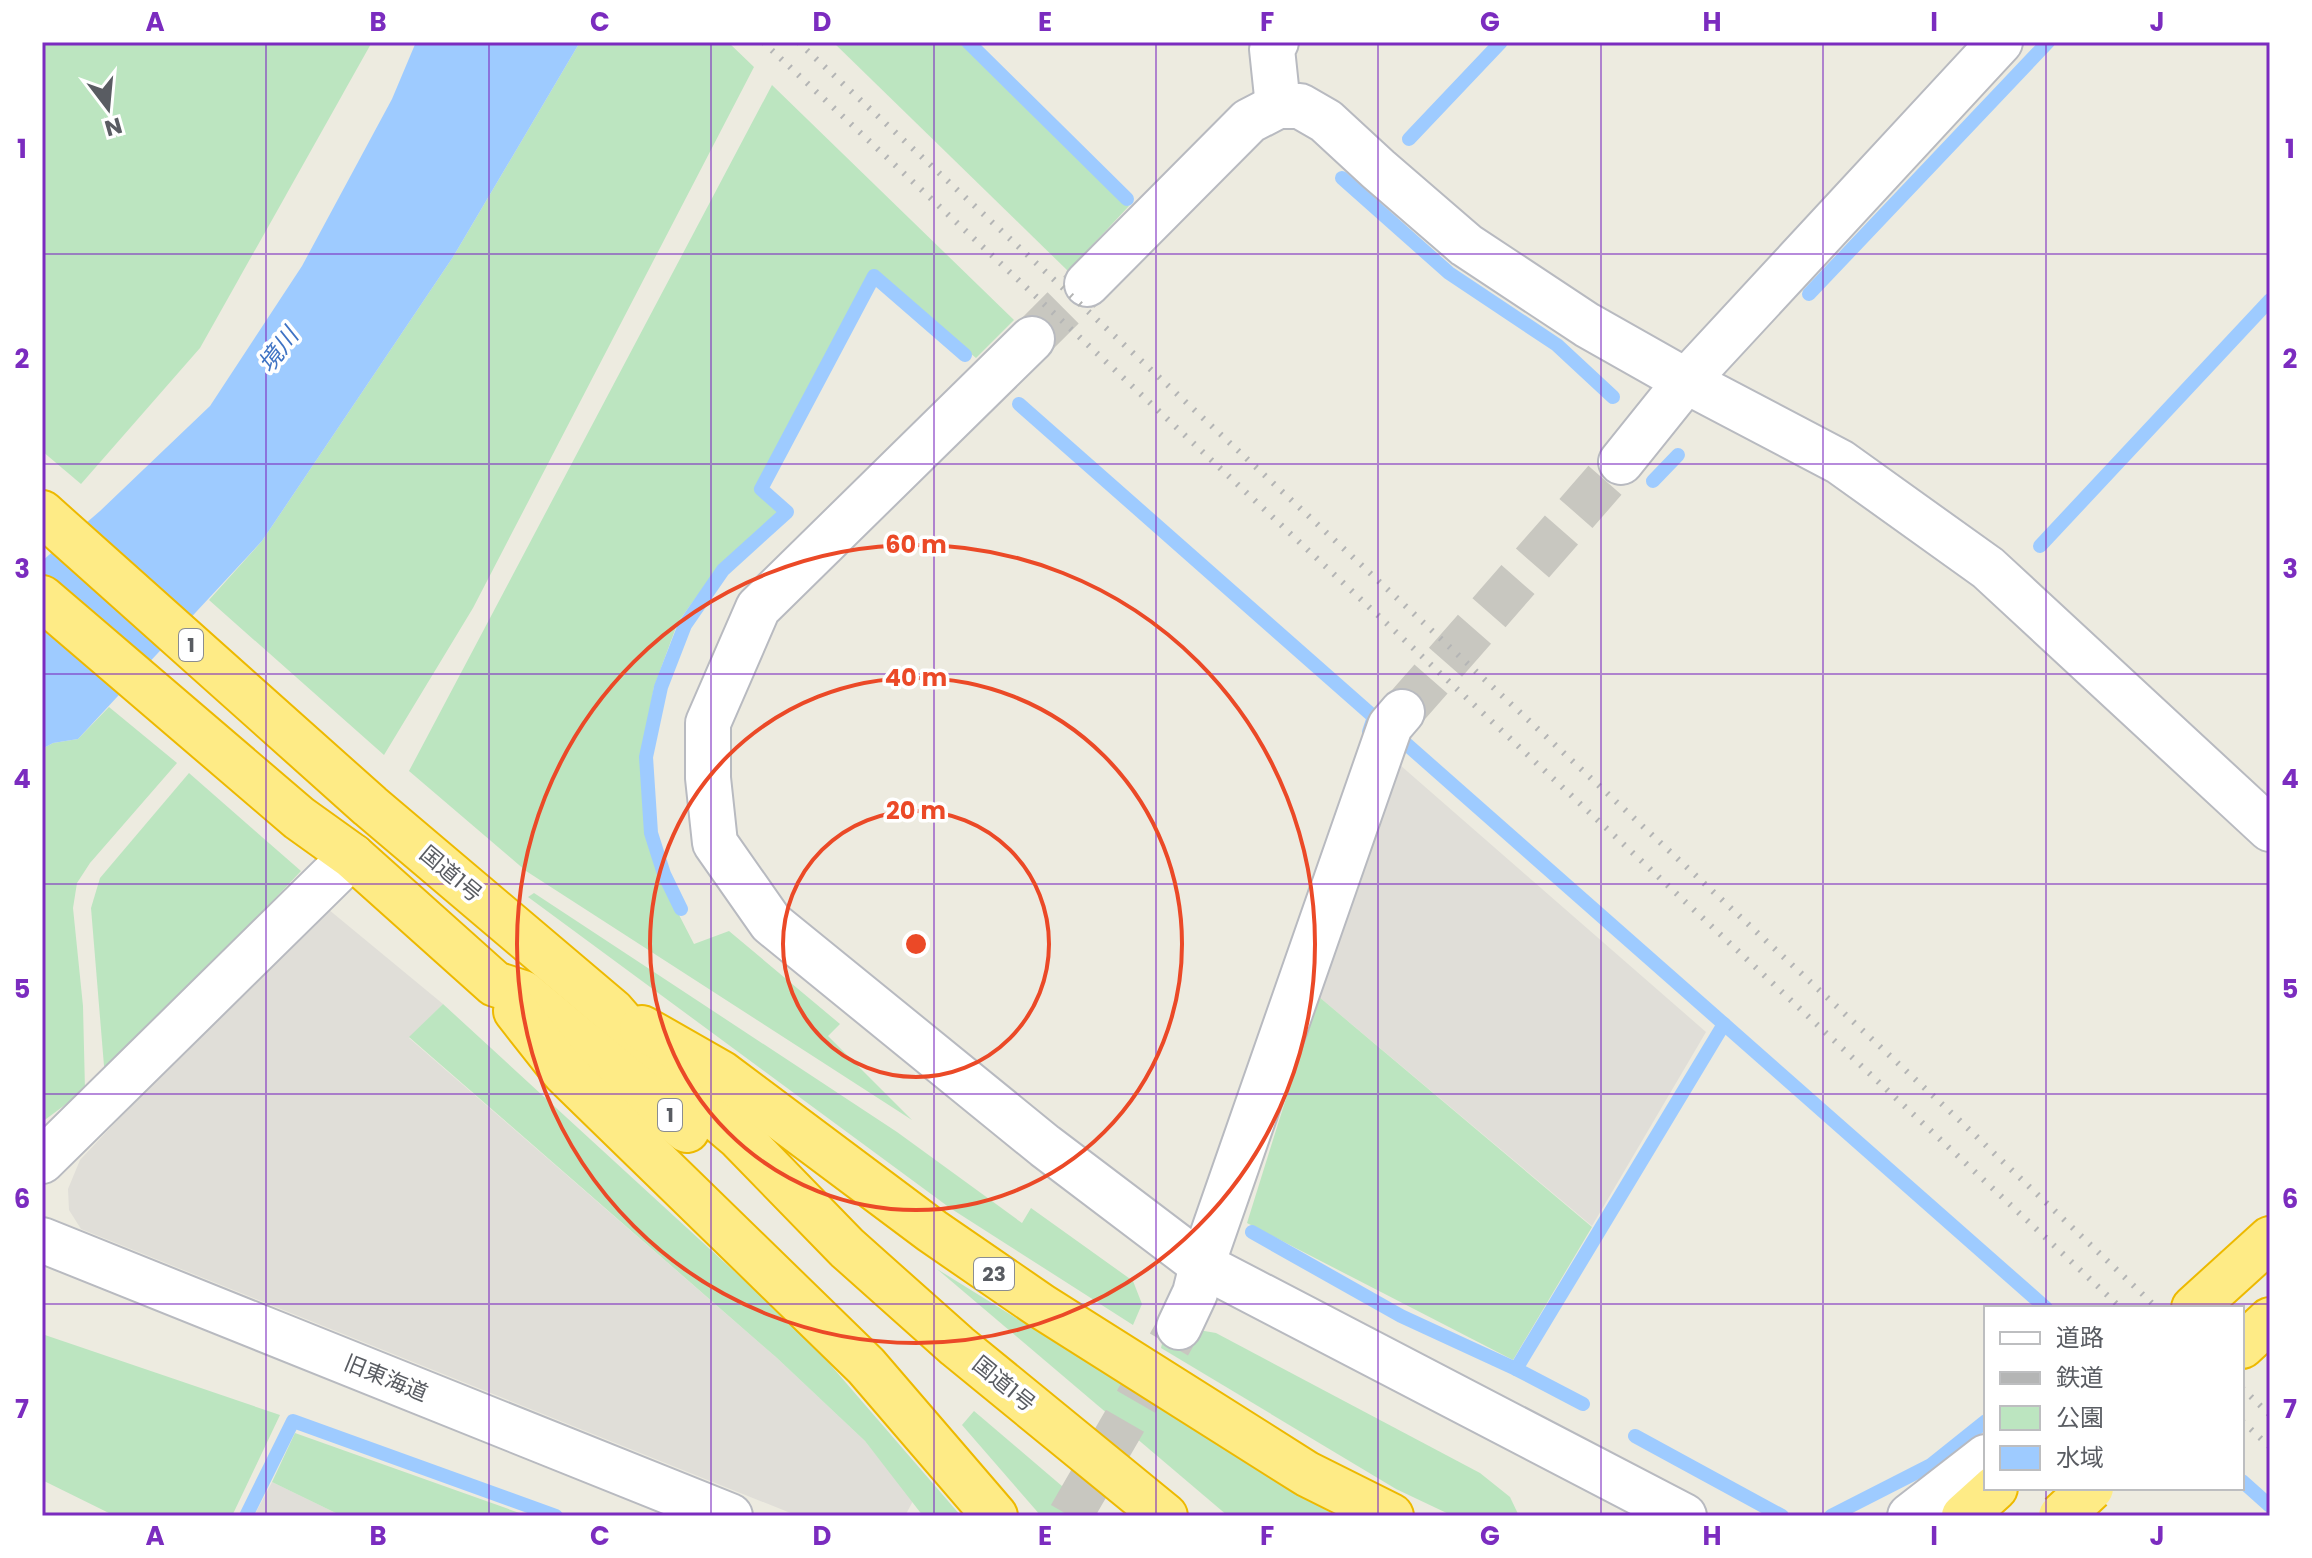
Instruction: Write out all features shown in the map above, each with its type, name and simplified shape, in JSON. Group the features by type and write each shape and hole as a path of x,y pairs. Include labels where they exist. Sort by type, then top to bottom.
{"highway":[{"name":"国道1号","path":"42,513 382,816 612,1011 674,1082 739,1137 847,1248 957,1346 1165,1516"},
{"name":"国道1号","path":"42,598 299,818 352,856 495,984 523,993 717,1154 847,1248"},
{"path":"495,984 564,1072 866,1366 995,1516"},
{"name":"23","path":"612,1011 721,1073 932,1231 1041,1306 1307,1474 1391,1516"},
{"path":"2196,1306 2270,1239"},
{"path":"2244,1344 2270,1320"},
{"path":"1964,1516 1993,1490"},
{"path":"2061,1516 2089,1490"}],"street":[{"path":"1276,42 1272,49 1278,106"},
{"path":"1621,462 1686,381 2000,42"},
{"path":"1087,284 1249,121 1278,106 1300,106 1326,121 1466,245 1587,325 1840,462 1988,568 2270,829"},
{"path":"1032,339 758,608 708,723 708,778 715,843 771,923 1045,1146 1202,1265 1641,1506 1684,1516"},
{"path":"1179,1327 1195,1293 1202,1265 1390,726 1402,712"},
{"path":"42,1161 352,856"},
{"name":"旧東海道","path":"42,1240 653,1503 730,1516"},
{"path":"1910,1516 1984,1459"},
{"path":"2068,1490 2101,1516"}],"shaded area":[{"path":"1392,758 1706,1032 1592,1226 1318,996"},
{"path":"328,909 443,1004 409,1038 777,1358 865,1441 913,1501 905,1516 798,1516 81,1229 69,1210 68,1189 80,1160 315,911"},
{"path":"272,1482 342,1516 254,1516"}],"green space":[{"path":"42,42 372,42 200,348 81,484 42,451"},
{"path":"580,42 728,42 754,67 473,608 384,755 209,600 262,541 453,257"},
{"path":"833,42 963,42 1129,206 1068,271"},
{"path":"772,85 1014,320 976,358 873,272 756,489 781,512 719,566 678,622 654,687 641,758 646,833 660,878 694,944 729,931 840,1024 828,1036 912,1120 526,871 409,771"},
{"path":"109,707 177,763 90,863 77,883 73,908 83,1006 85,1090 42,1122 42,749 53,743 78,739"},
{"path":"189,773 301,871 105,1078 91,908 100,878"},
{"path":"534,893 897,1132 1022,1223 1031,1208 1133,1281 1142,1304 1133,1325 950,1208 528,897"},
{"path":"1318,996 1592,1227 1513,1360 1247,1223"},
{"path":"443,1004 809,1340 961,1516 923,1516 865,1441 777,1358 409,1037"},
{"path":"937,1269 1336,1516 1228,1516"},
{"path":"1193,1329 1216,1333 1480,1473 1510,1497 1519,1516 1453,1516 1396,1489 1161,1348 1164,1335"},
{"path":"42,1334 280,1415 232,1516 115,1516 42,1480"},
{"path":"974,1411 1097,1516 1041,1516 962,1425"},
{"path":"295,1433 528,1516 342,1516 272,1482"}],"water":[{"name":"境川","path":"416,42 580,42 453,257 262,541 78,739 53,743 42,749 42,561 100,511 210,406 302,266 392,99"}],"waterway":[{"path":"968,42 1127,199"},
{"path":"1409,139 1501,42"},
{"path":"1809,294 2048,42"},
{"path":"1342,178 1449,273 1557,345 1613,397"},
{"path":"681,909 664,874 651,833 646,757 661,687 685,625 723,570 787,512 761,489 874,276 965,355"},
{"path":"2040,546 2270,300"},
{"path":"1019,404 1374,717 1369,732"},
{"path":"1653,481 1678,455"},
{"path":"1404,742 2044,1306"},
{"path":"1252,1232 1401,1316 1516,1369 1724,1024"},
{"path":"1516,1369 1583,1404"},
{"path":"246,1516 293,1421 556,1516"},
{"path":"1831,1516 1931,1465 1984,1423"},
{"path":"1635,1436 1782,1516"},
{"path":"2244,1483 2270,1506"}],"tunnel":[{"path":"1032,339 1087,284"},
{"path":"1402,712 1621,462"},
{"path":"1070,1516 1179,1327"}],"railway":[{"path":"763,42 2119,1306"},
{"path":"798,42 1958,1119 2155,1306"},
{"path":"2244,1390 2270,1415"},
{"path":"2244,1423 2270,1447"}]}
